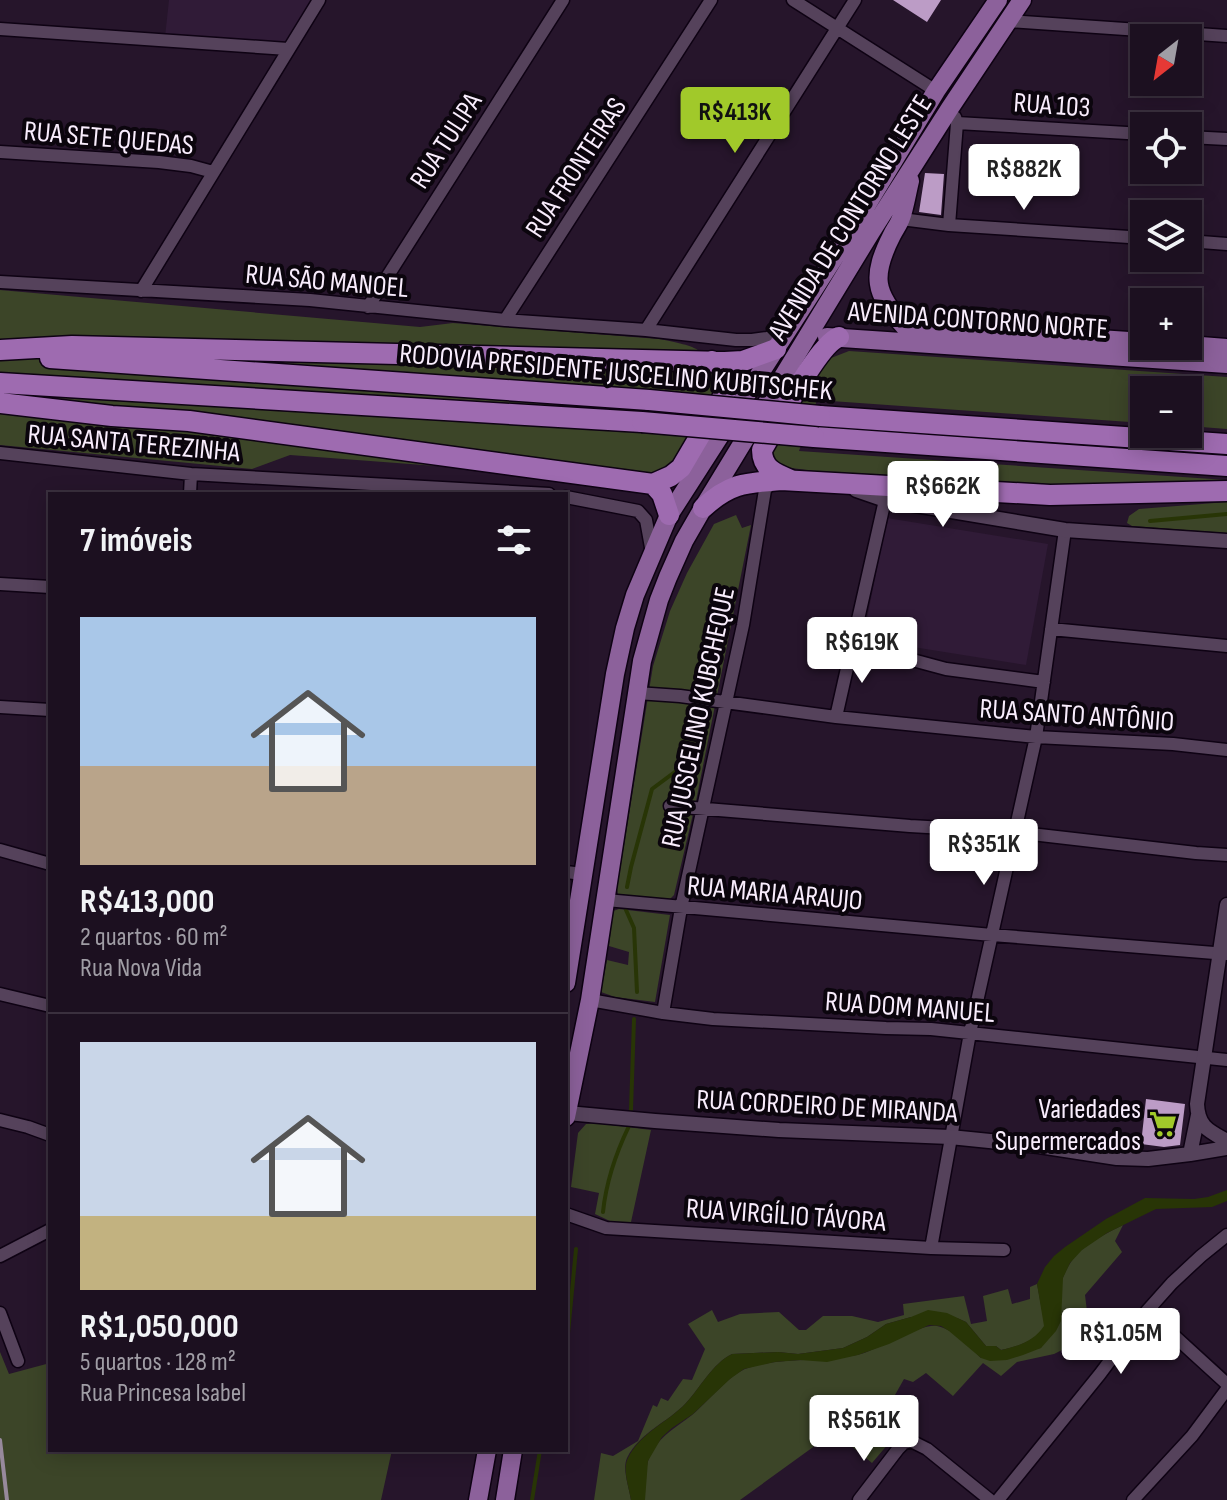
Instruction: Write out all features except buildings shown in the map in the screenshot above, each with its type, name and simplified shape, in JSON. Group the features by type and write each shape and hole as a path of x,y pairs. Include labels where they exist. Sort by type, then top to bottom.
{"highway":[{"path":"782,480 764,464 762,450 815,360 832,339 839,337"},
{"path":"0,352 72,346 743,361 776,349"},
{"name":"RODOVIA PRESIDENTE JUSCELINO KUBITSCHEK","path":"0,352 649,400 820,416 1227,444"},
{"path":"0,403 189,421 653,484 681,468 728,388 726,371 712,361"},
{"name":"RODOVIA PRESIDENTE JUSCELINO KUBITSCHEK","path":"0,383 642,422 1227,466"},
{"path":"703,508 728,489 782,480 1050,495 1227,491"},
{"path":"653,484 662,494 669,515"}],"main road":[{"name":"AVENIDA DE CONTORNO LESTE","path":"568,959 575,873 625,628 669,515 936,91 998,0"},
{"name":"AVENIDA DE CONTORNO LESTE","path":"568,1105 590,1000 642,661 659,600 684,541 703,508 871,232 914,167 954,115 1022,0"},
{"path":"878,266 901,219 914,167"},
{"path":"871,232 885,239 891,237"},
{"path":"871,232 876,243 878,283 883,299 904,334 1130,342"},
{"name":"AVENIDA CONTORNO NORTE","path":"776,349 807,337 904,334 1227,364"},
{"path":"1202,346 1227,348"},
{"path":"478,1500 487,1452"},
{"path":"505,1500 513,1452"}],"street":[{"name":"RUA SETE QUEDAS","path":"141,291 319,0"},
{"name":"RUA TULIPA","path":"368,307 563,0"},
{"name":"RUA FRONTEIRAS","path":"505,320 711,0"},
{"path":"793,0 936,91"},
{"path":"646,330 855,0"},
{"path":"1009,21 1227,36"},
{"path":"0,29 288,49"},
{"path":"949,225 954,115"},
{"name":"RUA 103","path":"954,115 1130,133"},
{"path":"1202,138 1227,139"},
{"name":"RUA SETE QUEDAS","path":"0,152 159,162 213,172"},
{"path":"901,219 1130,237"},
{"path":"1202,242 1227,244"},
{"name":"RUA SÃO MANOEL","path":"1,283 310,300 752,340 780,333 794,321"},
{"name":"RUA SANTA TEREZINHA","path":"0,453 191,474 526,492"},
{"path":"190,492 191,474"},
{"name":"RUA JUSCELINO KUBCHEQUE","path":"663,1013 681,908 743,625 765,490 782,480"},
{"path":"833,483 885,500 1065,530 1227,541"},
{"path":"568,497 638,511 646,520 652,553"},
{"path":"836,717 885,500"},
{"path":"931,1248 970,1033 1036,737 1065,530"},
{"path":"0,584 48,587"},
{"path":"1051,629 1227,646"},
{"path":"853,644 946,669 1044,682"},
{"name":"RUA SANTO ANTÔNIO","path":"637,693 1036,737 1227,750"},
{"path":"0,707 48,710"},
{"path":"670,806 1014,832 1227,855"},
{"path":"0,850 48,863"},
{"name":"RUA MARIA ARAUJO","path":"606,900 1223,954"},
{"path":"1227,905 1223,954 1197,1104 1200,1123 1227,1141"},
{"path":"0,994 48,1006"},
{"name":"RUA DOM MANUEL","path":"590,1000 713,1019 931,1029 1227,1060"},
{"name":"RUA CORDEIRO DE MIRANDA","path":"568,1115 779,1130 950,1137 1117,1158 1148,1159 1227,1148"},
{"path":"1190,1154 1198,1115"},
{"path":"0,1120 48,1134"},
{"name":"RUA VIRGÍLIO TÁVORA","path":"568,1215 606,1228 1004,1250"},
{"path":"0,1256 48,1231"},
{"path":"998,1500 1147,1311 1181,1274 1227,1235"},
{"path":"1133,1500 1192,1436 1227,1386 1147,1311"},
{"path":"0,1313 18,1361"},
{"path":"859,1500 907,1441 916,1442 990,1500"}],"shaded area":[{"path":"169,0 312,0 284,44 165,37"},
{"path":"0,290 420,327 453,323 659,339 701,352 725,388 668,471 610,479 290,455 252,469 0,445"},
{"path":"849,351 1227,377 1227,429 1202,427 1202,376 1130,376 1130,422 817,400 799,451 1227,480 1227,485 1047,487 821,472 777,466 770,451 807,388 831,358"},
{"path":"1227,502 1227,533 1132,526 1127,523 1129,516 1139,509"},
{"path":"736,515 742,528 751,525 674,895 670,899 622,897 617,889 653,666 670,611 687,573 714,524"},
{"path":"887,518 1048,544 1026,665 863,639"},
{"path":"619,909 670,915 655,1002 601,992 607,960 628,965 629,952 609,946 613,911"},
{"path":"586,1124 651,1130 631,1222 612,1222 595,1214 599,1193 571,1187 578,1133"},
{"path":"1227,1190 1227,1201 1212,1207 1156,1209 1107,1233 1082,1250 1070,1263 1063,1278 1061,1321 1056,1331 1041,1348 1023,1355 990,1361 981,1358 941,1326 929,1325 858,1355 827,1362 775,1362 744,1369 662,1437 648,1461 645,1500 631,1500 626,1467 633,1449 686,1403 713,1370 732,1354 798,1354 843,1348 886,1324 928,1310 947,1313 966,1322 986,1346 996,1346 1001,1350 1014,1347 1031,1339 1044,1326 1037,1284 1045,1267 1065,1247 1106,1219 1145,1198 1194,1199"},
{"path":"1123,1225 1115,1241 1122,1252 1085,1295 1089,1328 1084,1339 1054,1354 1017,1362 1001,1376 983,1363 953,1396 926,1373 913,1382 904,1379 891,1402 911,1417 872,1463 834,1432 740,1500 645,1500 646,1469 656,1446 726,1382 748,1368 775,1362 857,1355 930,1326 949,1331 981,1358 1041,1348 1071,1262 1088,1245"},
{"path":"1037,1284 1045,1326 1026,1342 1001,1350 996,1346 986,1346 966,1322 957,1318 911,1317 886,1324 843,1348 798,1354 732,1354 713,1370 686,1403 632,1449 625,1467 631,1500 594,1500 601,1453 613,1456 638,1441 653,1405 657,1407 661,1398 668,1401 683,1379 692,1380 705,1349 688,1324 712,1310 718,1322 740,1314 779,1312 799,1330 806,1330 823,1316 852,1316 878,1322 904,1315 903,1304 964,1296 971,1324 987,1321 983,1296 1008,1289 1012,1304 1030,1299 1030,1287"},
{"path":"0,1352 9,1374 48,1364 48,1452 392,1452 381,1500 0,1500"}],"waterway":[{"path":"1150,521 1227,514"},
{"path":"627,887 652,789 695,757"},
{"path":"626,910 634,928 637,992"},
{"path":"631,1110 634,1019"},
{"path":"603,1212 612,1168 629,1126"},
{"path":"568,1333 576,1249"},
{"path":"532,1500 540,1452"}],"railway":[{"path":"0,1440 7,1500"}],"place":[{"name":"Variedades Supermercados","path":"1163,1124"}]}
